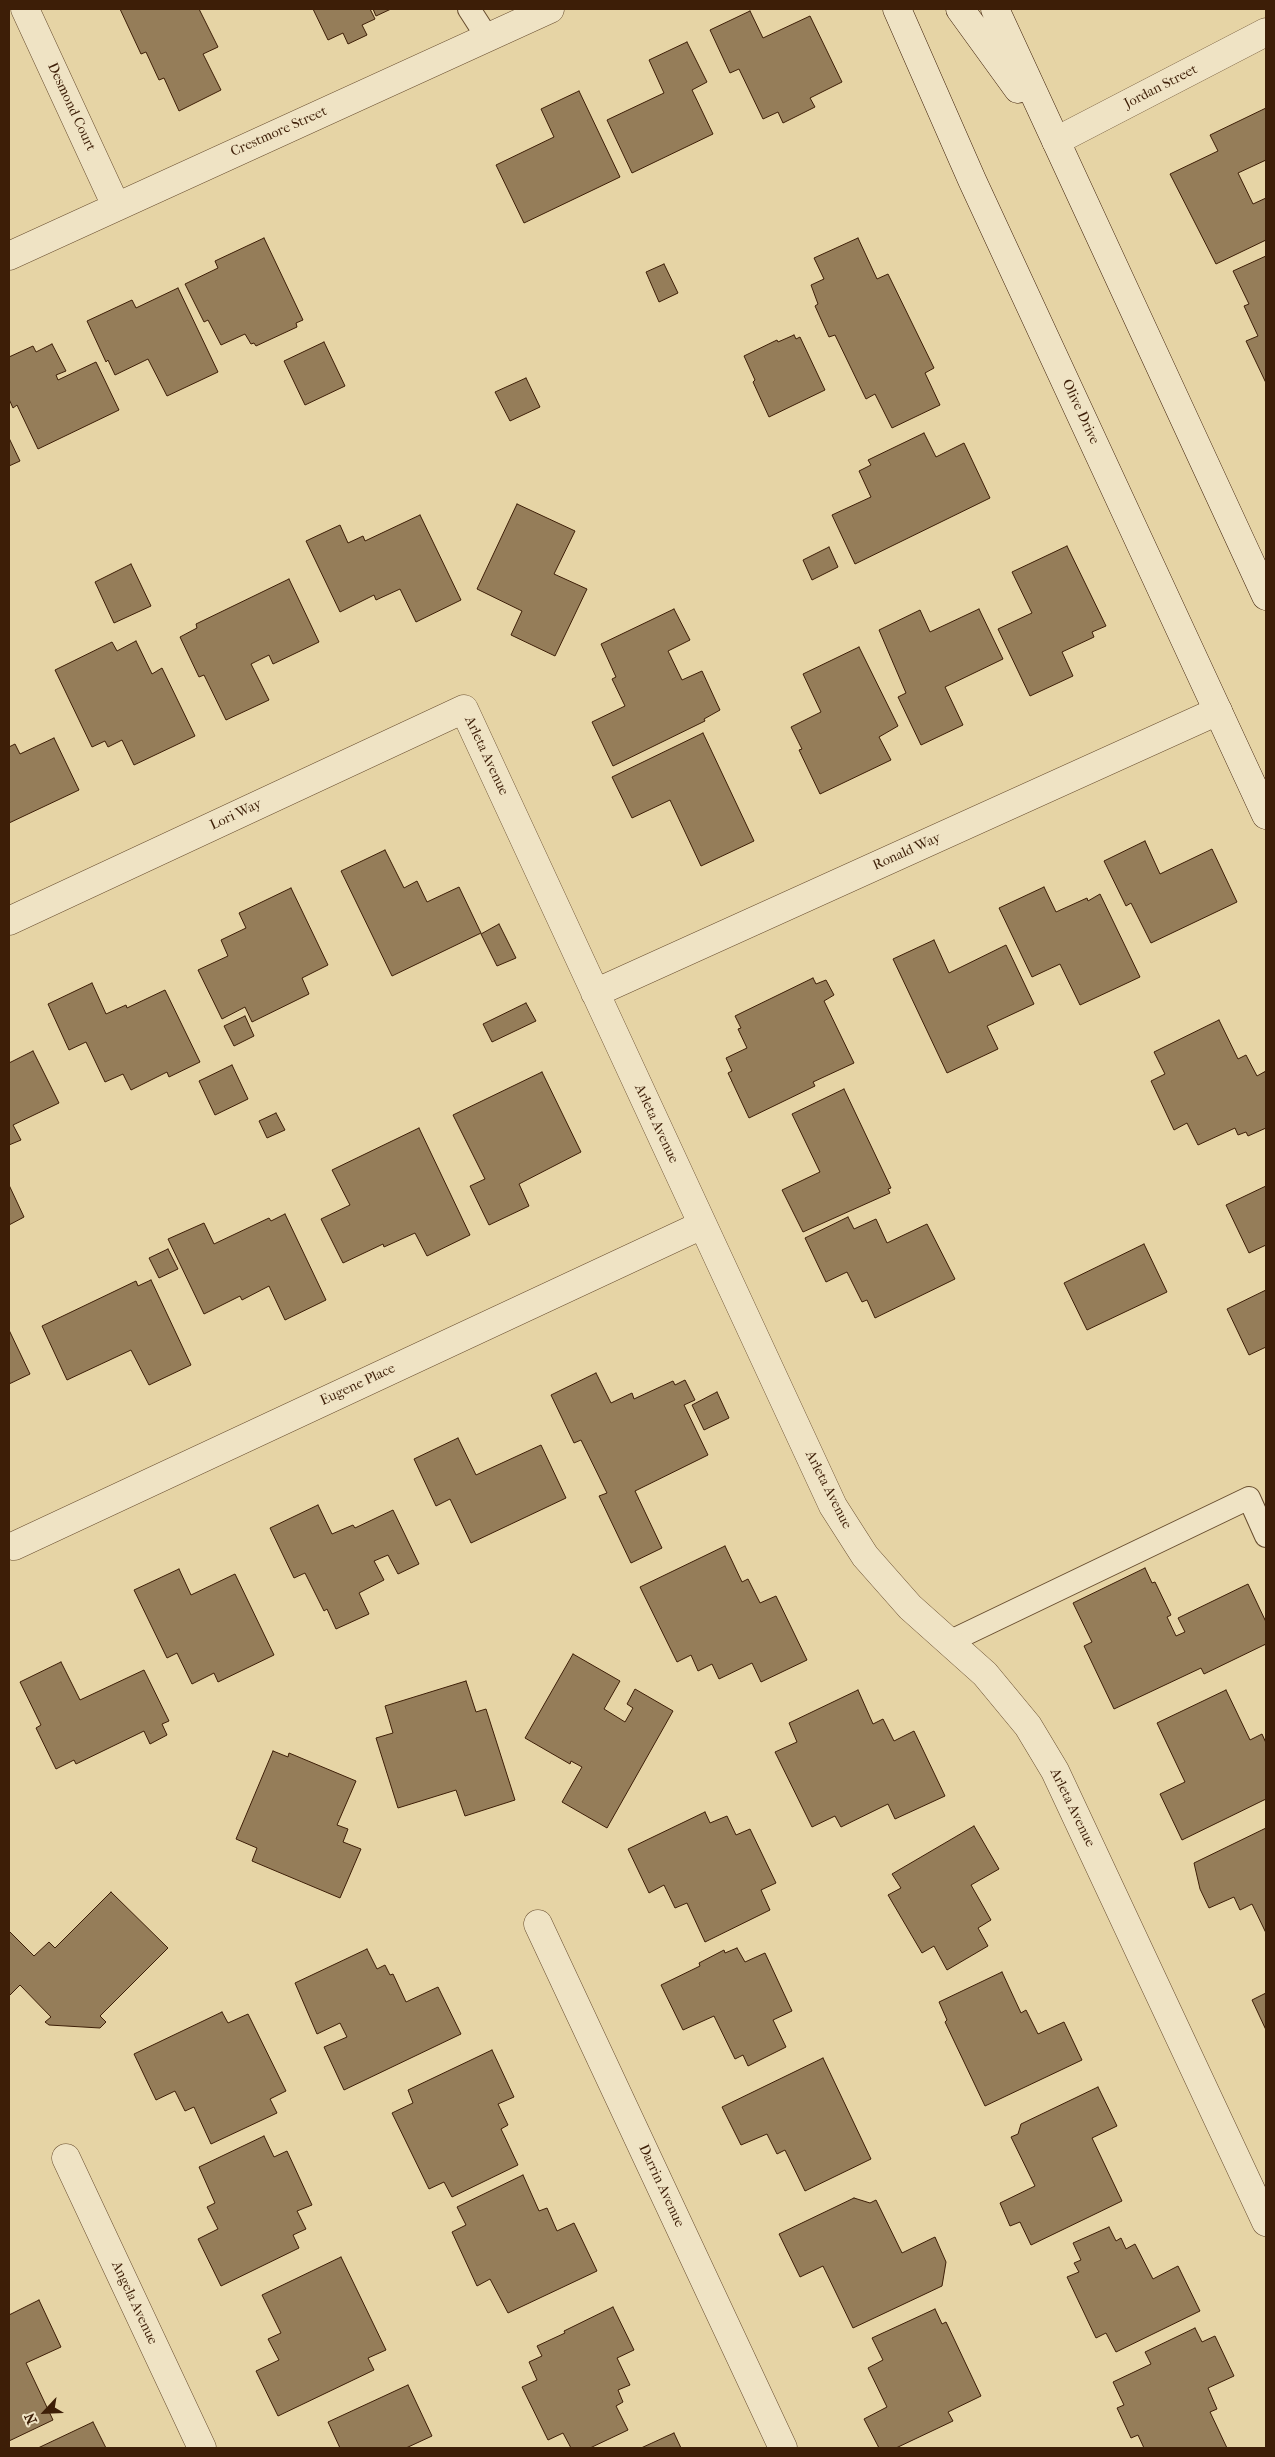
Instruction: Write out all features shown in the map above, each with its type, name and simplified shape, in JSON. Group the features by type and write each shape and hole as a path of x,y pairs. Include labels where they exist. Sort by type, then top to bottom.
{"street":[{"name":"Desmond Court","path":"26,9 116,206"},
{"name":"Crestmore Street","path":"9,256 550,9"},
{"name":"Olive Drive","path":"897,9 972,180 1266,814"},
{"path":"960,9 1056,141"},
{"path":"994,9 1266,596"},
{"name":"Jordan Street","path":"1056,141 1266,32"},
{"name":"Lori Way","path":"9,921 464,709"},
{"name":"Arleta Avenue","path":"464,709 833,1506 865,1556 910,1607 984,1674 1028,1726 1055,1771 1266,2222"},
{"name":"Ronald Way","path":"595,993 1218,711"},
{"name":"Eugene Place","path":"14,1546 702,1225"},
{"name":"Darrin Avenue","path":"538,1924 783,2448"},
{"name":"Angela Avenue","path":"66,2158 202,2448"}],"lane":[{"path":"469,9 487,37"},
{"path":"949,1642 1249,1498 1266,1536"}],"building":[{"path":"120,9 199,9 218,47 203,54 221,90 179,111 164,78 159,80 146,52 141,54"},
{"path":"313,9 370,9 375,19 362,25 367,35 348,44 343,33 328,40"},
{"path":"373,9 391,9 376,16"},
{"path":"750,11 763,38 810,16 842,82 810,98 815,107 783,123 778,112 763,119 739,69 730,73 710,30"},
{"path":"687,42 707,82 692,90 713,134 632,173 607,120 664,93 649,60"},
{"path":"579,91 620,177 524,223 496,165 554,137 541,109"},
{"path":"1266,108 1266,160 1238,173 1253,204 1266,198 1266,240 1216,264 1170,174 1218,151 1210,135"},
{"path":"264,238 303,320 296,323 297,327 256,346 254,343 251,344 245,334 221,345 208,320 204,322 185,284 218,268 215,261"},
{"path":"858,238 877,279 888,274 934,368 925,373 940,405 892,428 875,394 866,399 835,335 829,337 815,306 818,304 811,285 824,279 814,258"},
{"path":"1266,256 1266,383 1246,341 1258,336 1244,306 1249,304 1233,271"},
{"path":"664,264 678,293 659,302 646,272"},
{"path":"178,288 218,372 167,396 148,359 115,375 108,360 106,362 87,321 132,300 136,308"},
{"path":"794,335 796,339 800,337 825,390 769,417 753,382 755,380 744,356 777,340 778,342"},
{"path":"324,342 345,386 305,405 284,361"},
{"path":"52,344 66,371 56,375 58,380 96,362 119,410 38,449 17,405 13,408 9,399 9,357 33,346 36,352"},
{"path":"526,378 540,407 510,421 495,392"},
{"path":"924,433 936,457 964,443 990,498 855,564 832,515 871,497 859,471 871,465 868,460"},
{"path":"9,438 20,461 9,466"},
{"path":"517,504 575,531 554,574 587,589 555,656 511,635 522,611 477,589"},
{"path":"420,515 461,600 416,622 400,589 376,600 374,595 340,612 306,541 340,525 348,543 363,536 365,541"},
{"path":"1067,546 1106,626 1092,632 1094,637 1062,652 1073,676 1030,696 998,629 1032,613 1012,572"},
{"path":"829,547 838,567 812,580 803,560"},
{"path":"131,564 151,606 114,623 95,582"},
{"path":"289,579 319,642 273,664 269,655 251,664 269,700 226,720 204,675 199,677 180,637 197,628 196,624"},
{"path":"674,609 690,640 668,651 682,680 702,671 720,710 704,719 705,721 613,766 592,722 625,706 612,679 616,677 601,644"},
{"path":"979,609 1003,659 945,687 963,725 921,745 898,697 906,693 879,630 920,610 930,632"},
{"path":"136,641 152,674 162,668 195,736 134,765 122,740 108,747 105,741 92,747 55,670 112,642 117,651"},
{"path":"859,647 898,726 879,737 891,760 820,794 799,750 802,749 791,727 821,712 803,674"},
{"path":"703,733 754,841 701,866 670,800 632,818 612,777"},
{"path":"54,738 79,790 9,823 9,747 15,744 20,754"},
{"path":"1145,841 1160,874 1212,849 1237,902 1151,943 1131,903 1126,906 1104,861"},
{"path":"385,850 404,888 417,881 427,902 459,887 481,933 392,976 341,871"},
{"path":"1044,887 1056,912 1087,898 1088,901 1100,894 1140,977 1080,1005 1060,964 1032,977 999,908"},
{"path":"291,888 328,965 302,978 309,994 252,1022 245,1007 222,1019 198,970 228,956 221,940 246,928 239,913"},
{"path":"499,924 516,958 497,966 481,934"},
{"path":"934,940 949,973 1006,945 1034,1004 987,1026 998,1049 947,1073 893,959"},
{"path":"813,978 816,984 826,980 834,995 824,1001 854,1063 813,1082 815,1086 749,1118 728,1073 732,1071 726,1058 747,1048 738,1029 741,1028 735,1016"},
{"path":"92,983 106,1014 126,1005 127,1008 165,990 200,1062 169,1077 167,1072 131,1090 123,1074 105,1082 86,1042 69,1050 48,1004"},
{"path":"526,1003 536,1021 492,1042 483,1024"},
{"path":"245,1016 254,1036 234,1046 224,1026"},
{"path":"1219,1020 1238,1059 1246,1055 1257,1076 1266,1071 1266,1128 1248,1136 1246,1132 1238,1135 1235,1128 1198,1145 1187,1123 1174,1130 1151,1081 1165,1074 1154,1052"},
{"path":"33,1051 59,1103 13,1125 21,1140 9,1145 9,1063"},
{"path":"232,1065 248,1099 215,1115 199,1081"},
{"path":"542,1072 581,1152 519,1184 529,1206 489,1225 470,1186 485,1179 453,1115"},
{"path":"844,1089 891,1188 888,1189 890,1193 803,1232 782,1190 820,1172 792,1114"},
{"path":"276,1113 285,1130 267,1138 259,1121"},
{"path":"419,1128 470,1235 427,1256 415,1233 384,1247 383,1244 343,1263 321,1219 350,1205 332,1170"},
{"path":"9,1185 24,1217 9,1225"},
{"path":"1266,1186 1266,1245 1249,1253 1226,1205"},
{"path":"285,1214 326,1300 285,1320 269,1286 242,1300 240,1296 204,1314 168,1239 204,1223 214,1244 269,1218 271,1221"},
{"path":"848,1217 854,1229 876,1219 887,1243 927,1224 955,1279 875,1318 867,1300 862,1302 847,1272 826,1282 805,1238"},
{"path":"1144,1244 1167,1292 1087,1330 1064,1283"},
{"path":"168,1249 178,1269 159,1278 149,1258"},
{"path":"151,1280 191,1365 149,1385 131,1350 67,1380 42,1326 136,1281 138,1286"},
{"path":"1266,1290 1266,1347 1249,1355 1227,1309"},
{"path":"9,1330 30,1374 9,1384"},
{"path":"596,1373 611,1403 632,1393 634,1399 673,1381 675,1385 685,1380 695,1400 684,1405 708,1455 635,1491 662,1548 631,1563 599,1496 607,1493 581,1440 574,1443 551,1395"},
{"path":"717,1392 729,1418 704,1430 692,1405"},
{"path":"458,1438 476,1475 541,1445 566,1498 471,1543 450,1499 436,1506 414,1459"},
{"path":"318,1505 332,1534 353,1525 355,1528 393,1510 419,1564 398,1574 388,1555 374,1561 384,1580 359,1593 369,1614 336,1629 327,1609 324,1611 305,1573 294,1578 270,1528"},
{"path":"725,1546 742,1582 748,1579 760,1603 776,1596 807,1660 761,1682 752,1663 719,1679 712,1664 698,1671 691,1655 677,1662 640,1587"},
{"path":"1145,1568 1152,1583 1155,1582 1171,1615 1167,1617 1176,1636 1185,1632 1178,1618 1248,1584 1266,1622 1266,1644 1204,1674 1201,1668 1114,1709 1084,1646 1092,1642 1073,1603"},
{"path":"179,1569 191,1595 235,1574 274,1655 218,1682 214,1673 192,1684 177,1653 167,1658 134,1590"},
{"path":"573,1654 620,1681 604,1709 625,1722 633,1708 627,1704 635,1689 673,1711 607,1828 562,1802 582,1767 571,1761 570,1764 525,1738"},
{"path":"61,1662 80,1700 144,1670 169,1721 162,1724 167,1735 150,1744 144,1731 76,1764 74,1760 56,1769 36,1728 41,1725 20,1682"},
{"path":"466,1681 476,1712 486,1709 515,1800 465,1816 456,1790 398,1808 376,1738 393,1733 385,1706"},
{"path":"858,1690 873,1724 883,1719 894,1741 914,1731 945,1796 895,1819 888,1804 841,1827 835,1816 812,1827 775,1752 797,1742 789,1723"},
{"path":"1226,1690 1250,1740 1262,1734 1266,1743 1266,1799 1182,1840 1160,1794 1185,1782 1157,1723"},
{"path":"273,1751 288,1757 289,1753 356,1781 337,1825 348,1829 343,1842 361,1849 340,1898 252,1861 257,1848 236,1839"},
{"path":"705,1812 710,1823 727,1816 736,1835 750,1829 776,1883 761,1890 770,1910 705,1942 687,1903 675,1908 664,1885 649,1893 628,1849"},
{"path":"974,1826 999,1869 971,1885 991,1920 978,1928 988,1946 947,1970 934,1946 922,1953 888,1895 901,1888 892,1874"},
{"path":"1266,1828 1266,1933 1252,1904 1240,1910 1234,1897 1209,1908 1200,1889 1194,1863"},
{"path":"111,1892 168,1948 100,2016 106,2022 100,2028 49,2025 45,2022 51,2017 20,1985 9,1996 9,1931 34,1956 49,1942 55,1948"},
{"path":"737,1948 745,1962 765,1953 792,2011 773,2020 786,2047 748,2066 743,2055 735,2059 714,2016 683,2030 661,1985 700,1966 699,1963 724,1950 725,1953"},
{"path":"367,1949 377,1969 385,1965 390,1975 393,1974 406,2002 438,1987 461,2034 344,2090 324,2047 347,2037 340,2023 317,2034 295,1983"},
{"path":"1002,1972 1021,2013 1026,2010 1038,2034 1064,2022 1082,2060 985,2106 945,2022 947,2020 939,2002"},
{"path":"1266,1993 1266,2030 1252,2000"},
{"path":"222,2012 228,2023 248,2014 286,2091 270,2099 277,2113 211,2144 194,2107 185,2111 175,2091 156,2100 134,2054"},
{"path":"492,2050 514,2097 498,2104 508,2125 501,2129 518,2165 452,2197 444,2182 429,2189 392,2113 413,2103 408,2090"},
{"path":"823,2058 871,2159 805,2191 785,2150 777,2154 767,2134 741,2145 722,2107"},
{"path":"1098,2087 1117,2126 1092,2138 1122,2201 1031,2245 1020,2222 1010,2226 1000,2203 1035,2186 1011,2137 1018,2134 1021,2124"},
{"path":"264,2136 274,2157 287,2151 312,2205 297,2211 306,2229 293,2235 299,2248 221,2286 198,2239 218,2229 207,2207 215,2203 199,2167"},
{"path":"523,2175 539,2211 547,2208 557,2231 574,2223 597,2271 508,2313 490,2279 477,2286 452,2232 466,2225 457,2207"},
{"path":"854,2198 870,2203 876,2200 902,2253 935,2237 946,2262 942,2286 853,2328 823,2266 800,2277 779,2234"},
{"path":"1109,2227 1116,2241 1121,2238 1126,2249 1135,2244 1153,2279 1178,2266 1200,2311 1116,2352 1106,2333 1096,2338 1067,2277 1079,2272 1074,2263 1081,2260 1073,2243"},
{"path":"341,2257 386,2350 368,2358 374,2370 278,2416 256,2371 279,2360 268,2339 281,2333 262,2295"},
{"path":"39,2300 61,2347 26,2363 53,2420 9,2441 9,2315"},
{"path":"613,2307 634,2350 617,2358 630,2385 618,2390 623,2402 616,2406 628,2430 590,2448 571,2448 563,2433 548,2440 522,2387 537,2380 529,2362 542,2356 537,2346"},
{"path":"935,2309 942,2324 946,2322 981,2396 948,2412 953,2421 896,2448 879,2448 864,2419 887,2407 868,2368 883,2360 872,2338"},
{"path":"1195,2328 1202,2342 1215,2336 1234,2376 1208,2388 1217,2409 1210,2412 1227,2448 1144,2448 1138,2435 1131,2438 1117,2408 1124,2405 1113,2382 1151,2364 1145,2352"},
{"path":"408,2385 432,2436 406,2448 340,2448 328,2422"},
{"path":"93,2422 106,2448 38,2448"},
{"path":"674,2433 681,2448 641,2448"}]}
